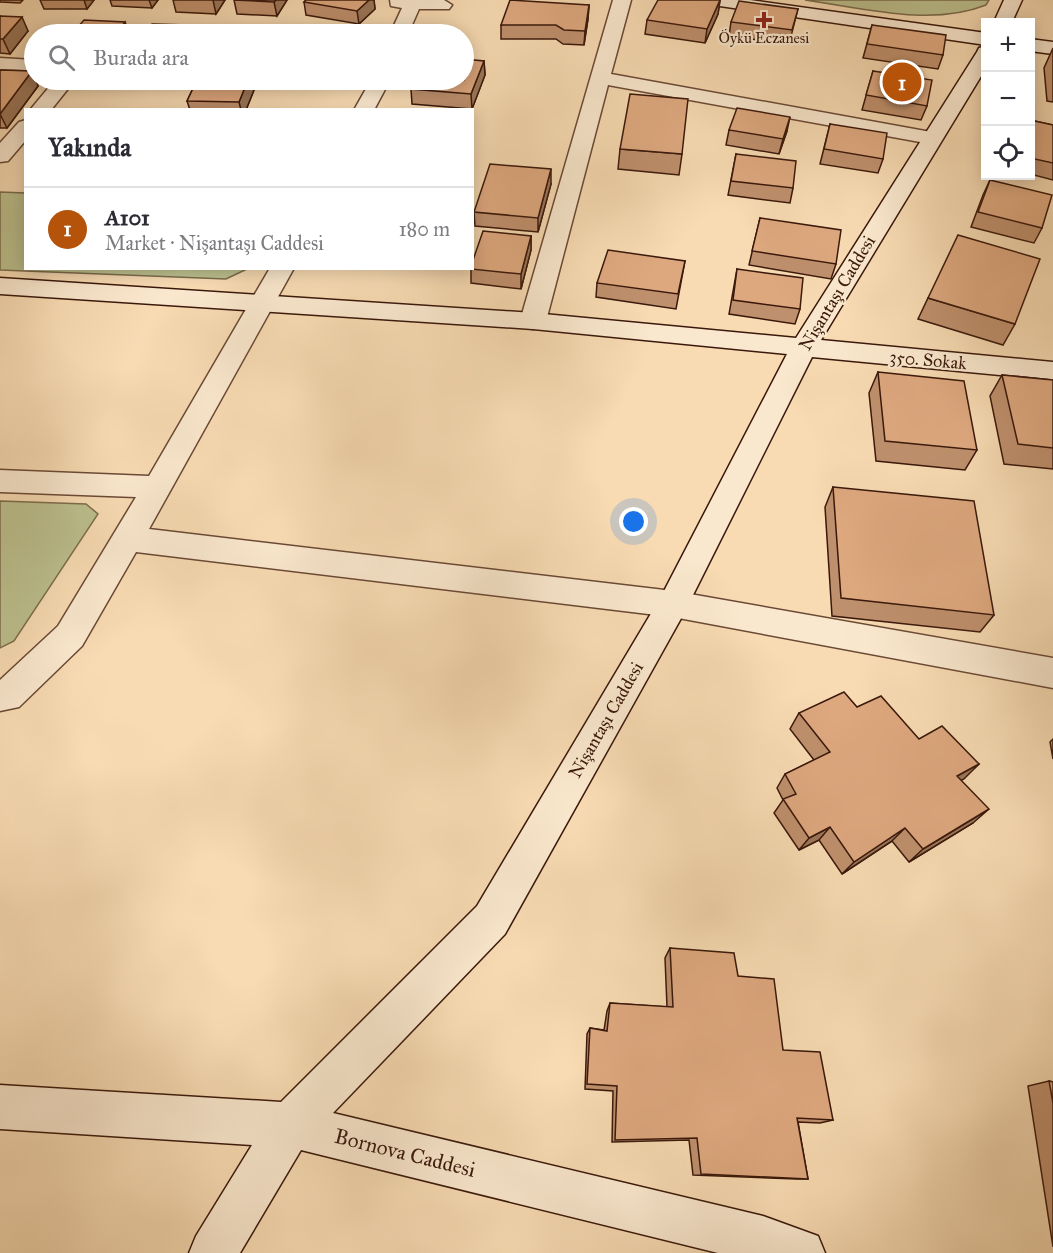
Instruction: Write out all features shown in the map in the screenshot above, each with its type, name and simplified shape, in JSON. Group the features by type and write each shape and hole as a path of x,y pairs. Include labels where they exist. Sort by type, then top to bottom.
{"street":[{"path":"533,321 622,0"},
{"path":"713,0 981,38"},
{"path":"1005,18 1013,0"},
{"path":"402,24 408,2 443,5"},
{"path":"1035,46 1053,48"},
{"name":"Nişantaşı Caddesi","path":"213,1253 290,1125 491,920 673,604 803,348 981,60"},
{"path":"0,64 24,65"},
{"path":"602,78 931,138"},
{"path":"42,108 57,90"},
{"path":"365,108 375,90"},
{"path":"0,156 24,128"},
{"path":"0,696 7,696 70,636 128,539 281,270"},
{"name":"350. Sokak","path":"0,286 533,321 1053,372"},
{"path":"0,481 157,487"},
{"path":"128,539 673,604 1053,673"},
{"name":"Bornova Caddesi","path":"0,1107 290,1125 751,1237 801,1253"}],"green space":[{"path":"805,0 989,0 986,5 965,11 943,15 920,15 873,11"},
{"path":"0,192 24,193 24,270 245,270 226,279 0,270"},
{"path":"0,501 86,504 98,514 14,641 0,648"}],"building":[{"path":"234,0 276,0 274,2"},
{"path":"306,0 369,0 357,11 304,2"},
{"path":"510,0 589,5 585,31 564,30 556,25 501,25"},
{"path":"658,0 720,0 707,29 647,20"},
{"path":"739,1 798,9 792,30 731,22"},
{"path":"0,16 22,17 3,39 0,39"},
{"path":"84,20 125,22 124,24 81,24"},
{"path":"872,25 946,35 943,55 867,44"},
{"path":"474,60 484,61 474,86"},
{"path":"0,70 24,71 24,82 0,114"},
{"path":"873,71 932,80 927,106 866,95"},
{"path":"192,90 244,90 239,102 187,101"},
{"path":"423,90 473,90 471,94"},
{"path":"630,94 688,99 682,154 620,149"},
{"path":"737,108 790,117 783,139 729,130"},
{"path":"1035,121 1053,125 1053,163 1035,159"},
{"path":"830,124 887,133 883,159 824,149"},
{"path":"736,154 796,161 793,188 731,181"},
{"path":"490,164 551,169 538,218 474,212"},
{"path":"990,180 1052,195 1042,228 978,212"},
{"path":"760,218 841,230 836,264 752,251"},
{"path":"483,231 531,236 521,274 474,269 474,257"},
{"path":"958,235 1040,259 1015,324 928,298"},
{"path":"608,250 685,261 678,294 597,283"},
{"path":"737,269 803,278 800,309 733,300"},
{"path":"878,372 964,381 977,450 885,441"},
{"path":"1002,375 1053,380 1053,448 1018,444"},
{"path":"833,487 974,501 994,615 841,598"},
{"path":"844,692 857,707 881,696 919,739 942,726 979,764 957,776 989,809 923,849 905,828 854,862 830,827 809,838 783,799 796,794 785,774 830,752 799,713"},
{"path":"670,948 734,953 738,976 774,979 783,1050 820,1052 833,1120 797,1118 808,1179 701,1174 697,1138 615,1140 617,1086 587,1084 590,1028 607,1031 610,1003 673,1007"},
{"path":"1049,1081 1053,1082 1053,1103"}],"place":[{"name":"Öykü Eczanesi","path":"764,20"},
{"name":"A101","path":"902,82"}]}
